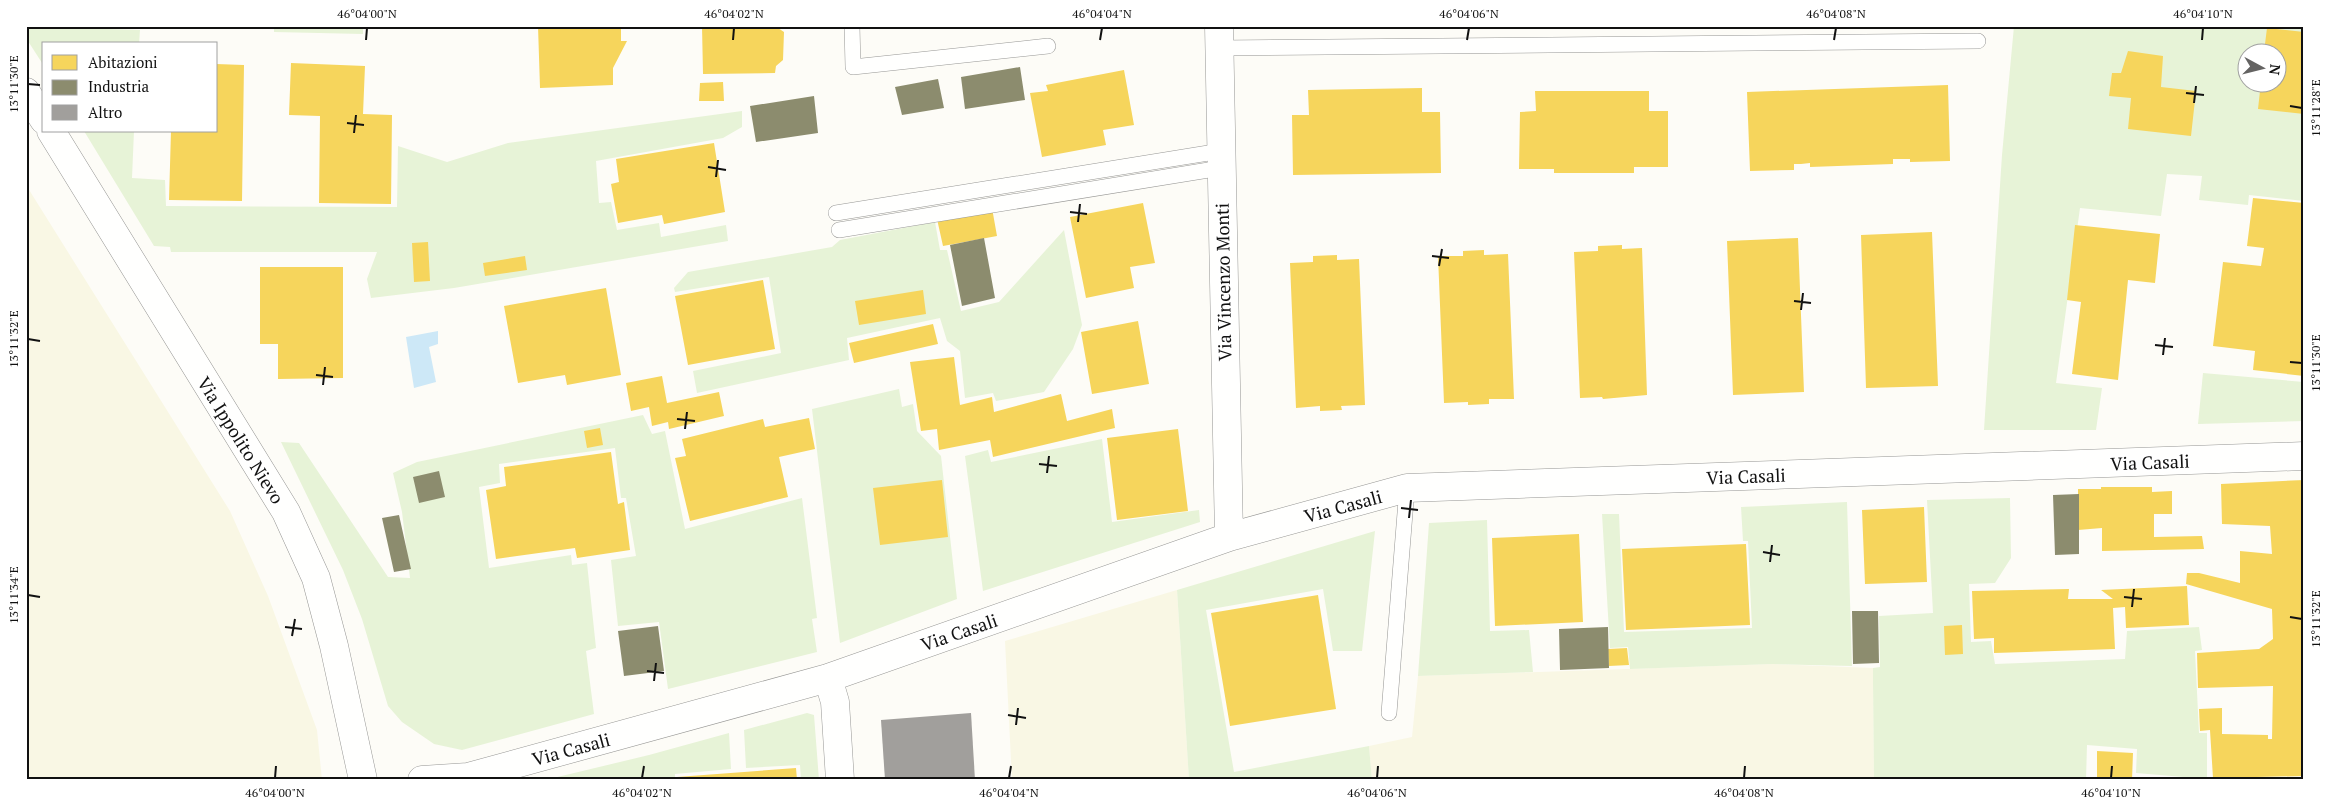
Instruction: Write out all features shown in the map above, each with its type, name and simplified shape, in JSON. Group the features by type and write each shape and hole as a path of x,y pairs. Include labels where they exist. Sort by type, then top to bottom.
{"street":[{"name":"Via Vincenzo Monti","path":"1219,37 1230,537"},
{"path":"26,92 42,117"},
{"name":"Via Ippolito Nievo","path":"51,132 286,512 316,578 370,779"},
{"name":"Via Casali","path":"422,780 468,777 828,678 1230,537 1407,488 2304,456"},
{"path":"828,678 835,702 840,780"}],"lane":[{"path":"852,26 853,67 1048,46"},
{"path":"1219,37 1978,40"},
{"path":"836,213 1221,160"},
{"path":"839,230 1221,160"},
{"path":"1389,713 1407,488"}],"shaded area":[{"path":"26,185 230,511 268,596 317,730 322,780 26,780"},
{"path":"1177,590 1189,780 1012,780 1005,641"},
{"path":"1773,664 1873,668 1874,780 1372,780 1369,746 1412,737 1418,676"}],"green space":[{"path":"26,26 107,26 107,29 140,30 139,42 42,42 42,63 26,38"},
{"path":"274,26 363,26 363,34 274,32"},
{"path":"2014,26 2304,26 2304,201 2249,195 2248,205 2199,200 2202,176 2167,174 2161,216 2080,208 2056,383 2102,388 2096,430 1984,430 2002,155"},
{"path":"742,111 742,127 723,138 596,161 599,203 611,202 617,230 659,223 661,237 726,225 728,241 454,288 371,298 367,279 377,252 171,252 170,247 154,246 85,132 134,132 132,178 165,180 166,206 397,207 398,146 447,162 508,143"},
{"path":"935,222 940,250 947,250 961,311 999,302 1064,230 1082,325 1073,349 1044,392 996,401 993,393 965,398 960,351 947,341 940,318 847,338 849,360 697,393 693,371 781,353 769,277 675,292 674,288 688,272 832,247 840,240"},
{"path":"2203,373 2304,382 2304,421 2198,424"},
{"path":"899,389 902,407 913,404 917,431 941,456 957,599 840,643 812,409"},
{"path":"643,415 652,434 665,431 685,529 802,498 817,618 812,619 817,652 668,689 659,622 618,626 611,560 636,556 626,498 621,498 615,448 499,464 500,483 479,487 489,568 571,555 572,565 587,563 596,648 586,651 594,714 462,750 434,744 402,722 388,706 362,619 343,570 281,442 299,443 388,577 410,578 402,512 393,473 417,462"},
{"path":"1102,439 1112,522 1199,510 1200,522 983,591 965,456 988,450 991,462"},
{"path":"2010,498 2011,558 1995,583 1969,584 1971,642 1991,641 1995,664 2125,659 2127,631 2199,627 2202,650 2195,651 2199,733 2207,733 2207,779 2136,773 2137,749 2087,745 2086,780 1874,780 1873,668 1880,667 1879,616 1933,613 1927,500"},
{"path":"1847,502 1852,666 1773,664 1630,669 1628,647 1610,648 1602,514 1619,514 1624,632 1752,628 1748,541 1743,541 1741,507"},
{"path":"1487,520 1490,631 1529,630 1533,672 1418,676 1429,523"},
{"path":"1375,531 1362,651 1333,651 1323,589 1206,610 1234,772 1369,746 1372,780 1189,780 1177,590"},
{"path":"807,713 814,715 819,780 801,780 800,765 746,768 744,730"},
{"path":"729,733 731,769 675,774 675,780 545,780 649,755"}],"water":[{"path":"438,331 438,344 429,347 436,382 414,388 406,337"}],"building: Abitazioni":[{"path":"538,26 621,26 621,41 627,41 613,68 613,85 540,88"},
{"path":"702,26 775,26 784,32 783,60 776,66 775,73 703,74"},
{"path":"2267,28 2304,32 2304,114 2258,109 2260,92 2288,92 2288,42 2265,42"},
{"path":"2128,51 2163,56 2161,87 2196,91 2191,136 2128,129 2131,98 2109,96 2112,73 2121,73"},
{"path":"291,63 365,66 363,114 392,115 391,204 319,203 320,116 289,115"},
{"path":"218,64 244,65 242,201 169,200 171,132 218,132"},
{"path":"1124,70 1134,125 1103,130 1106,145 1042,157 1030,93 1048,91 1046,85"},
{"path":"723,82 724,101 699,101 700,83"},
{"path":"1948,85 1950,161 1910,162 1910,159 1893,159 1893,164 1810,167 1810,163 1794,164 1794,170 1750,171 1747,92"},
{"path":"1422,88 1422,112 1440,112 1441,173 1293,175 1292,115 1309,115 1308,90"},
{"path":"1535,91 1649,91 1649,111 1668,111 1668,167 1634,167 1634,173 1554,173 1554,169 1519,169 1520,112 1536,111"},
{"path":"714,143 725,212 664,224 662,215 618,223 611,184 619,182 616,159"},
{"path":"2253,198 2304,203 2304,376 2253,370 2255,351 2213,346 2223,262 2261,266 2264,248 2247,246"},
{"path":"1143,203 1155,263 1130,267 1134,288 1086,298 1070,217"},
{"path":"992,208 997,236 943,246 937,219"},
{"path":"2075,225 2160,234 2155,283 2128,280 2118,380 2072,374 2081,302 2067,300"},
{"path":"1932,232 1938,386 1866,388 1861,235"},
{"path":"1798,238 1804,392 1733,395 1727,241"},
{"path":"428,242 430,281 414,282 412,243"},
{"path":"1622,245 1622,249 1642,248 1647,395 1603,399 1602,397 1580,398 1574,252 1598,251 1598,246"},
{"path":"1484,250 1484,255 1508,254 1514,399 1489,399 1489,404 1468,405 1468,402 1444,403 1438,256 1463,256 1463,251"},
{"path":"1337,255 1337,260 1359,259 1365,405 1341,406 1342,410 1320,411 1320,406 1296,408 1290,263 1313,262 1313,256"},
{"path":"525,256 527,270 485,276 483,263"},
{"path":"260,267 343,267 343,378 278,379 278,344 260,344"},
{"path":"763,280 775,349 688,365 675,296"},
{"path":"606,288 621,375 567,385 565,375 518,383 504,306"},
{"path":"923,290 926,314 859,325 855,301"},
{"path":"1138,321 1149,384 1092,394 1081,332"},
{"path":"933,324 938,344 854,363 849,343"},
{"path":"954,357 960,405 992,397 994,412 1061,394 1067,421 1112,409 1115,428 993,457 990,440 939,450 937,429 921,431 910,362"},
{"path":"662,376 667,403 719,392 724,416 669,429 668,422 652,426 649,407 631,411 626,383"},
{"path":"809,418 815,449 779,457 788,497 690,521 675,458 686,456 682,439 763,419 765,427"},
{"path":"600,428 603,445 587,448 584,431"},
{"path":"1178,429 1188,511 1117,520 1107,438"},
{"path":"611,452 618,504 624,502 630,550 577,558 575,548 496,559 486,490 506,486 504,467"},
{"path":"942,480 948,537 880,545 873,488"},
{"path":"2304,480 2304,776 2213,778 2210,730 2200,731 2199,709 2222,708 2222,734 2268,735 2268,739 2272,739 2273,686 2198,688 2197,653 2259,649 2273,639 2272,609 2186,584 2187,573 2199,573 2240,583 2240,551 2272,554 2270,526 2222,524 2221,484"},
{"path":"2101,487 2152,487 2152,492 2172,491 2172,514 2154,514 2154,537 2202,536 2204,549 2102,551 2102,528 2078,530 2078,489 2101,489"},
{"path":"1924,507 1927,582 1865,584 1862,510"},
{"path":"1579,534 1583,622 1495,626 1492,538"},
{"path":"1746,544 1750,625 1626,630 1622,549"},
{"path":"2187,586 2189,625 2126,628 2125,607 2113,608 2115,649 1994,653 1994,638 1974,639 1972,591 2069,589 2068,599 2113,599 2101,590"},
{"path":"1318,595 1336,709 1230,726 1211,613"},
{"path":"1962,625 1963,654 1945,655 1944,626"},
{"path":"1627,648 1629,665 1609,666 1608,649"},
{"path":"2097,751 2133,753 2132,780 2097,780"},
{"path":"796,768 797,780 677,780 677,777"}],"building: Industria":[{"path":"1020,67 1025,100 965,109 961,77"},
{"path":"938,79 944,108 902,115 895,87"},
{"path":"814,96 818,133 756,142 750,106"},
{"path":"984,238 995,298 962,306 950,245"},
{"path":"439,471 445,497 419,503 413,477"},
{"path":"2079,494 2079,554 2055,555 2053,495"},
{"path":"399,515 411,569 394,572 382,518"},
{"path":"1852,611 1878,611 1879,663 1853,664"},
{"path":"658,626 664,671 624,676 618,631"},
{"path":"1608,627 1609,668 1560,670 1559,629"}],"building: Altro":[{"path":"971,713 975,780 885,780 881,720"}]}
